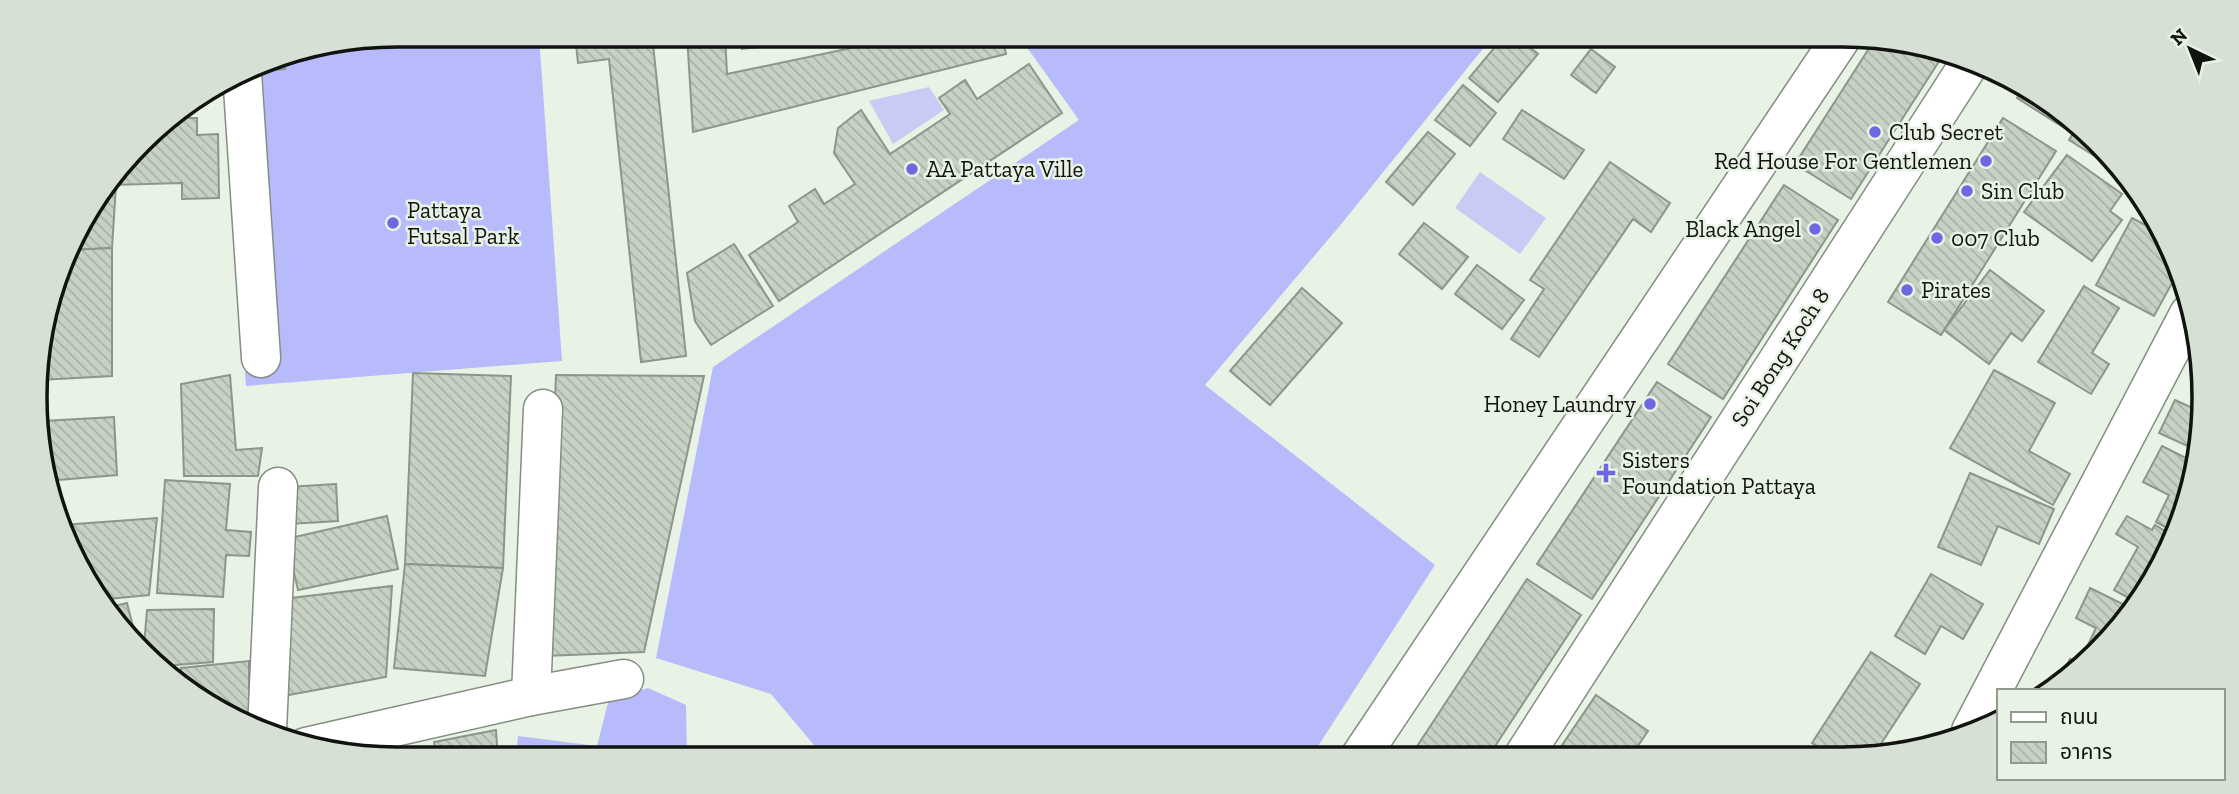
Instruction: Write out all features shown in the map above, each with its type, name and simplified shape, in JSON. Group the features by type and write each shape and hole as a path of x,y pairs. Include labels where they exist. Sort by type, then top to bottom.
{"street":[{"path":"1367,747 1835,47"},
{"name":"Soi Bong Koch 8","path":"1529,747 1965,70"},
{"path":"243,83 261,358"},
{"path":"1977,720 2184,324"},
{"path":"531,696 542,409"},
{"path":"267,722 278,486"},
{"path":"333,741 531,696 624,680"}],"shaded area":[{"name":"Pattaya Futsal Park","path":"397,47 540,47 562,361 246,386 226,92 285,66 351,50"},
{"path":"1027,47 1484,47 1338,228 1205,385 1435,565 1317,747 816,747 771,694 656,658 713,367 1079,120"},
{"path":"929,87 944,110 893,144 869,101"},
{"path":"1480,172 1546,218 1520,254 1455,208"},
{"path":"648,688 686,705 687,747 517,747 518,736 597,746 609,699"}],"building":[{"path":"576,47 653,47 686,356 641,362 609,59 578,63"},
{"path":"688,47 726,47 727,74 856,47 1005,47 1006,54 693,132"},
{"path":"1495,47 1530,47 1538,54 1498,102 1469,78"},
{"path":"1869,48 1939,61 1851,199 1795,164"},
{"path":"1591,49 1615,67 1596,93 1571,75"},
{"name":"AA Pattaya Ville","path":"1029,64 1062,113 779,301 749,255 798,222 789,206 815,189 824,204 855,184 834,153 838,128 861,110 890,154 950,114 939,98 965,80 977,99"},
{"path":"1463,85 1496,113 1470,146 1435,120"},
{"path":"2019,95 2036,106 2069,131 2069,131 2017,98"},
{"path":"1522,110 1584,150 1564,179 1503,139"},
{"path":"187,118 197,118 197,135 218,134 219,198 182,199 182,183 119,185 166,134"},
{"path":"2003,118 2056,151 1941,335 1888,302"},
{"path":"1428,132 1455,154 1413,205 1386,182"},
{"path":"2073,134 2096,157 2069,140"},
{"path":"2067,155 2122,194 2110,211 2122,220 2092,261 2024,212"},
{"path":"1610,162 1670,203 1651,232 1633,219 1539,357 1511,339 1544,289 1530,280"},
{"path":"1784,185 1838,220 1723,399 1668,364"},
{"path":"116,190 112,248 80,249"},
{"path":"2132,218 2147,226 2172,283 2154,316 2096,285"},
{"path":"1424,223 1468,257 1442,289 1399,254"},
{"path":"734,244 773,306 711,345 695,321 687,273"},
{"path":"112,248 112,376 48,380 59,306 80,249"},
{"path":"1477,265 1524,300 1502,329 1455,294"},
{"path":"1990,270 2044,311 2022,341 2011,333 1989,364 1944,330"},
{"path":"2084,286 2119,308 2092,353 2109,364 2091,394 2038,362"},
{"path":"1302,288 1342,323 1270,405 1230,371"},
{"path":"1994,370 2055,403 2029,451 2070,474 2053,505 1950,448"},
{"path":"413,373 511,376 503,568 405,564"},
{"path":"230,375 236,450 262,448 258,476 184,476 181,384"},
{"path":"556,375 704,376 644,652 545,656"},
{"path":"1657,382 1711,417 1592,599 1537,564"},
{"path":"2175,400 2192,408 2188,446 2159,433"},
{"path":"114,417 117,475 57,480 48,421"},
{"path":"2162,446 2186,458 2180,488 2166,527 2156,522 2169,495 2143,482"},
{"path":"1970,473 2054,509 2039,544 1998,526 1981,565 1938,547"},
{"path":"165,480 230,484 226,530 251,532 249,556 226,555 223,597 157,593"},
{"path":"336,484 338,521 289,524 287,487"},
{"path":"387,516 398,569 298,590 286,539"},
{"path":"2127,516 2152,530 2155,525 2165,531 2145,572 2128,598 2114,590 2138,547 2116,534"},
{"path":"157,518 149,595 112,599 83,552 72,524"},
{"path":"405,564 503,568 485,676 394,668"},
{"path":"1931,574 1983,604 1963,639 1941,626 1925,654 1895,636"},
{"path":"1527,579 1581,615 1495,747 1417,747"},
{"path":"392,586 386,677 278,697 283,599"},
{"path":"2090,588 2123,604 2088,645 2096,628 2076,618"},
{"path":"127,603 133,627 120,610 117,605"},
{"path":"214,609 213,662 175,667 166,660 145,639 147,610"},
{"path":"1871,652 1920,684 1880,745 1818,747 1812,743"},
{"path":"249,661 249,714 203,688 181,672 181,668"},
{"path":"1596,695 1648,731 1637,747 1561,747"},
{"path":"496,730 497,747 435,747 434,742"}],"place":[{"name":"Club Secret","path":"1875,132"},
{"name":"Red House For Gentlemen","path":"1986,161"},
{"name":"AA Pattaya Ville","path":"912,169"},
{"name":"Sin Club","path":"1967,191"},
{"name":"Pattaya Futsal Park","path":"393,223"},
{"name":"Black Angel","path":"1815,229"},
{"name":"007 Club","path":"1937,238"},
{"name":"Pirates","path":"1907,290"},
{"name":"Honey Laundry","path":"1650,404"},
{"name":"Sisters Foundation Pattaya","path":"1606,473"}]}
